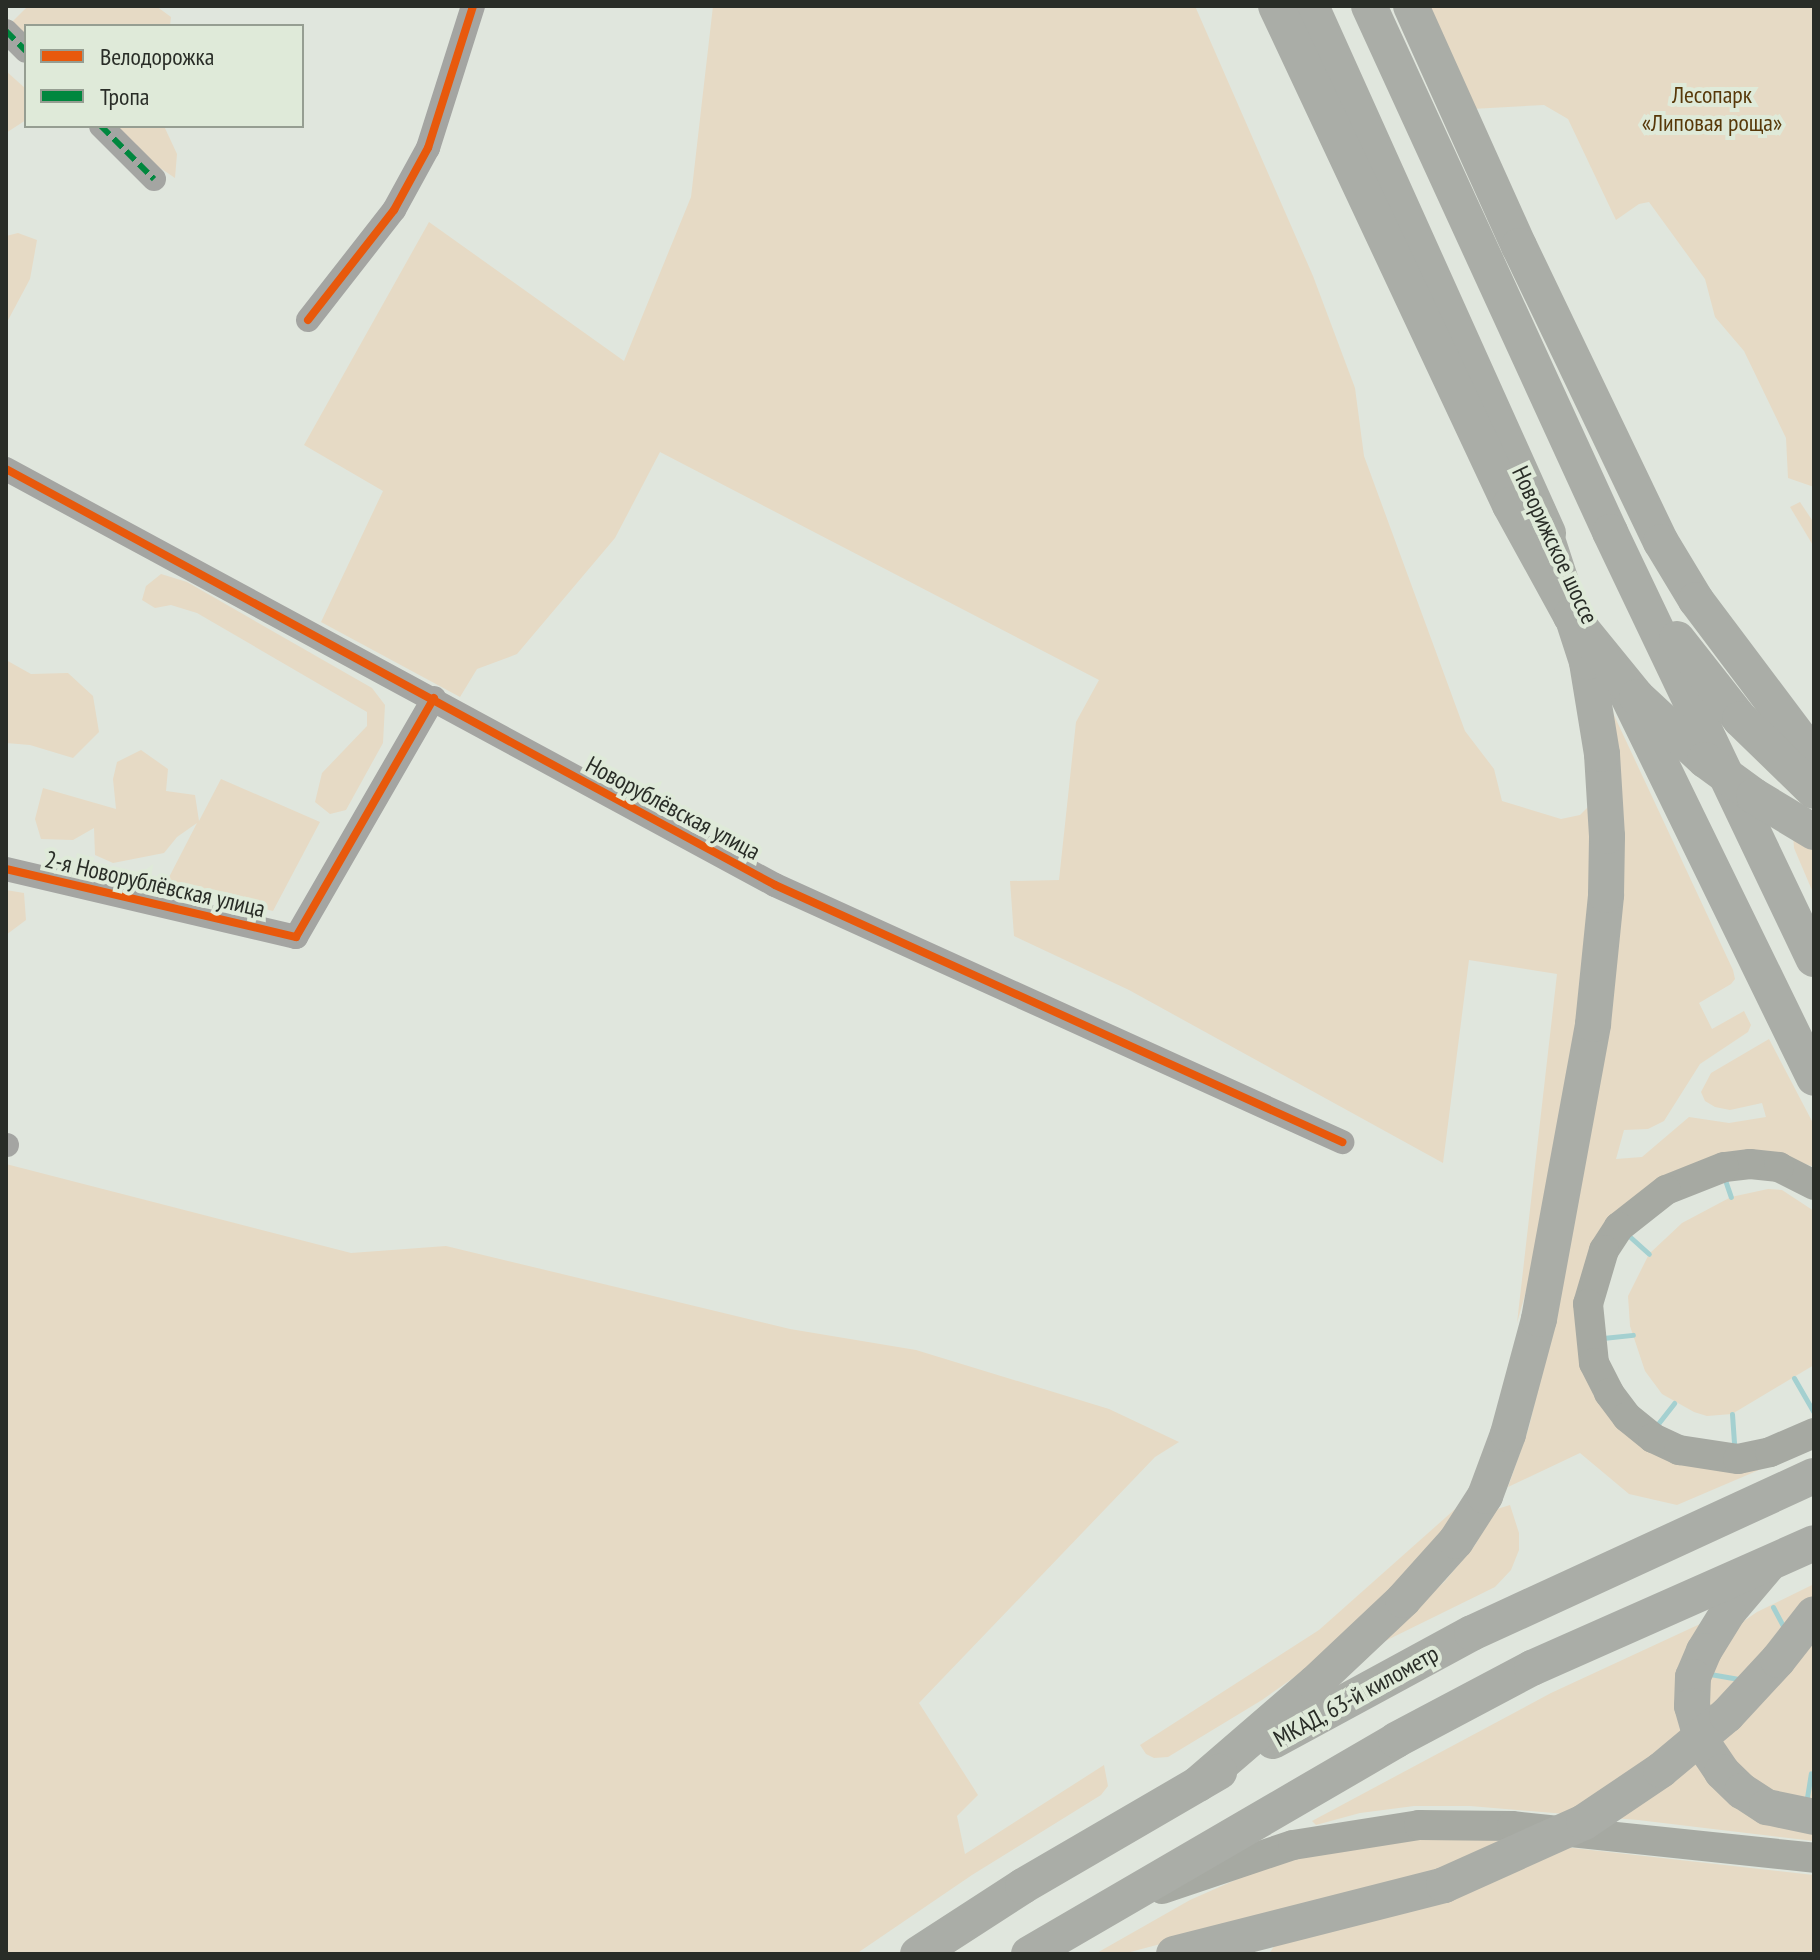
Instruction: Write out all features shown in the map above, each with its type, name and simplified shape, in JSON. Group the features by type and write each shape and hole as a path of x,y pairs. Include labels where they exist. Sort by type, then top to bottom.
{"highway":[{"path":"1276,6 1510,505 1571,616 1637,697 1705,760 1754,796 1814,832"},
{"name":"Новорижское шоссе","path":"1311,6 1539,514 1814,1078"},
{"path":"1369,6 1610,532 1814,959"},
{"path":"1411,6 1519,246 1661,542 1696,600 1814,757"},
{"path":"1198,1784 1315,1683 1403,1600 1456,1541 1485,1496 1508,1434 1539,1319 1593,1024 1606,895 1607,836 1602,754 1587,662 1539,514"},
{"path":"1610,532 1674,636 1774,755 1814,791"},
{"name":"МКАД, 63-й километр","path":"918,1954 1023,1886 1352,1696 1472,1633 1814,1476"},
{"path":"1029,1954 1396,1740 1532,1668 1814,1543"},
{"path":"1773,1559 1728,1612 1704,1651 1693,1677 1692,1706 1702,1742 1722,1772 1742,1791 1767,1807 1814,1817"},
{"path":"1174,1954 1444,1885 1584,1822 1661,1770 1727,1715 1778,1660 1814,1614"}],"main road":[{"path":"1814,1185 1779,1167 1750,1164 1724,1167 1666,1190 1619,1227 1604,1250 1588,1304 1594,1363 1609,1393 1627,1417 1653,1438 1679,1450 1738,1459 1770,1452 1814,1433"},
{"path":"1100,1911 1293,1845 1419,1825 1512,1826 1814,1858"}],"street":[{"path":"308,320 394,210 428,148 473,6"},
{"path":"6,31 24,49"},
{"path":"103,128 154,179"},
{"name":"Новорублёвская улица","path":"6,469 434,698 519,750 775,885 1342,1142"},
{"name":"2-я Новорублёвская улица","path":"6,869 296,937 434,698"}],"green space":[{"path":"28,6 156,6 171,17 170,24 24,24 24,38 10,24"},
{"path":"713,6 1195,6 1313,276 1355,388 1364,456 1465,731 1494,769 1502,801 1561,819 1580,815 1597,798 1583,987 1540,1242 1517,1323 1557,974 1469,960 1443,1163 1129,990 1014,936 1010,881 1059,880 1076,722 1099,680 660,452 615,538 517,654 477,669 460,697 321,622 383,491 304,445 429,222 624,361 691,197"},
{"name":"Лесопарк «Липовая роща»","path":"1425,6 1814,6 1814,487 1788,478 1786,438 1744,351 1715,317 1705,279 1649,202 1639,204 1616,220 1568,119 1544,105 1472,109"},
{"path":"6,71 24,87 24,121 6,133"},
{"path":"113,128 165,128 177,154 175,178 138,153"},
{"path":"18,233 37,240 30,279 6,324 6,236"},
{"path":"1800,502 1814,523 1814,547 1790,507"},
{"path":"161,574 187,582 372,688 385,705 383,743 346,810 330,814 315,802 322,773 367,726 367,712 197,613 171,605 155,608 142,600 146,586"},
{"path":"6,660 31,674 68,673 93,696 99,732 73,758 30,745 6,743"},
{"path":"1613,713 1733,970 1735,979 1731,984 1699,1003 1712,1029 1744,1011 1751,1025 1748,1032 1700,1064 1664,1121 1648,1129 1624,1130 1616,1159 1642,1157 1689,1117 1729,1123 1766,1117 1762,1103 1730,1110 1705,1101 1701,1092 1711,1073 1769,1039 1814,1125 1814,1167 1796,1161 1730,1157 1585,1272 1624,1427 1794,1455 1677,1505 1629,1494 1580,1453 1508,1487 1529,1427 1556,1313"},
{"path":"141,750 168,769 166,791 195,795 199,821 221,779 320,822 273,911 165,885 197,823 177,837 164,853 113,863 95,855 94,828 73,840 41,839 35,819 43,788 116,809 113,779 117,762"},
{"path":"1793,834 1814,846 1814,895 1794,848"},
{"path":"6,890 24,893 26,920 6,935"},
{"path":"6,1164 351,1253 446,1246 790,1329 916,1350 1109,1409 1179,1442 1155,1457 919,1703 978,1795 957,1816 965,1854 1104,1765 1108,1786 1101,1795 972,1875 856,1954 6,1954"},
{"path":"1768,1189 1782,1190 1814,1211 1814,1365 1732,1414 1707,1416 1662,1394 1645,1371 1630,1326 1628,1296 1649,1254 1682,1223 1731,1197"},
{"path":"1463,1502 1412,1570 1316,1662 1262,1700 1168,1757 1154,1758 1146,1754 1140,1745 1319,1630"},
{"path":"1510,1505 1519,1533 1519,1550 1511,1570 1495,1587 1375,1646 1444,1582 1475,1545 1494,1510"},
{"path":"1814,1584 1814,1807 1783,1802 1730,1768 1703,1693 1709,1668 1738,1625 1757,1612"},
{"path":"1700,1624 1702,1763 1814,1825 1814,1841 1638,1820 1470,1806 1414,1806 1360,1813 1316,1825 1312,1821 1551,1693"},
{"path":"1422,1836 1520,1842 1814,1875 1814,1954 1269,1954 1276,1943 1194,1935 1123,1954 1095,1954 1190,1900 1251,1873 1306,1854"}],"waterway":[{"path":"1724,1177 1731,1197"},
{"path":"1628,1235 1649,1254"},
{"path":"1603,1338 1633,1335"},
{"path":"1794,1378 1814,1412"},
{"path":"1657,1425 1674,1403"},
{"path":"1732,1414 1734,1446"},
{"path":"1773,1607 1786,1631"},
{"path":"1710,1674 1739,1679"},
{"path":"1806,1804 1811,1773"}],"marked path":[{"path":"6,31 24,49"},
{"path":"103,128 154,179"}],"cycle path":[{"path":"308,320 394,210 428,148 473,6"},
{"path":"6,469 775,885 1342,1142"},
{"path":"6,869 296,937 434,698"}]}
